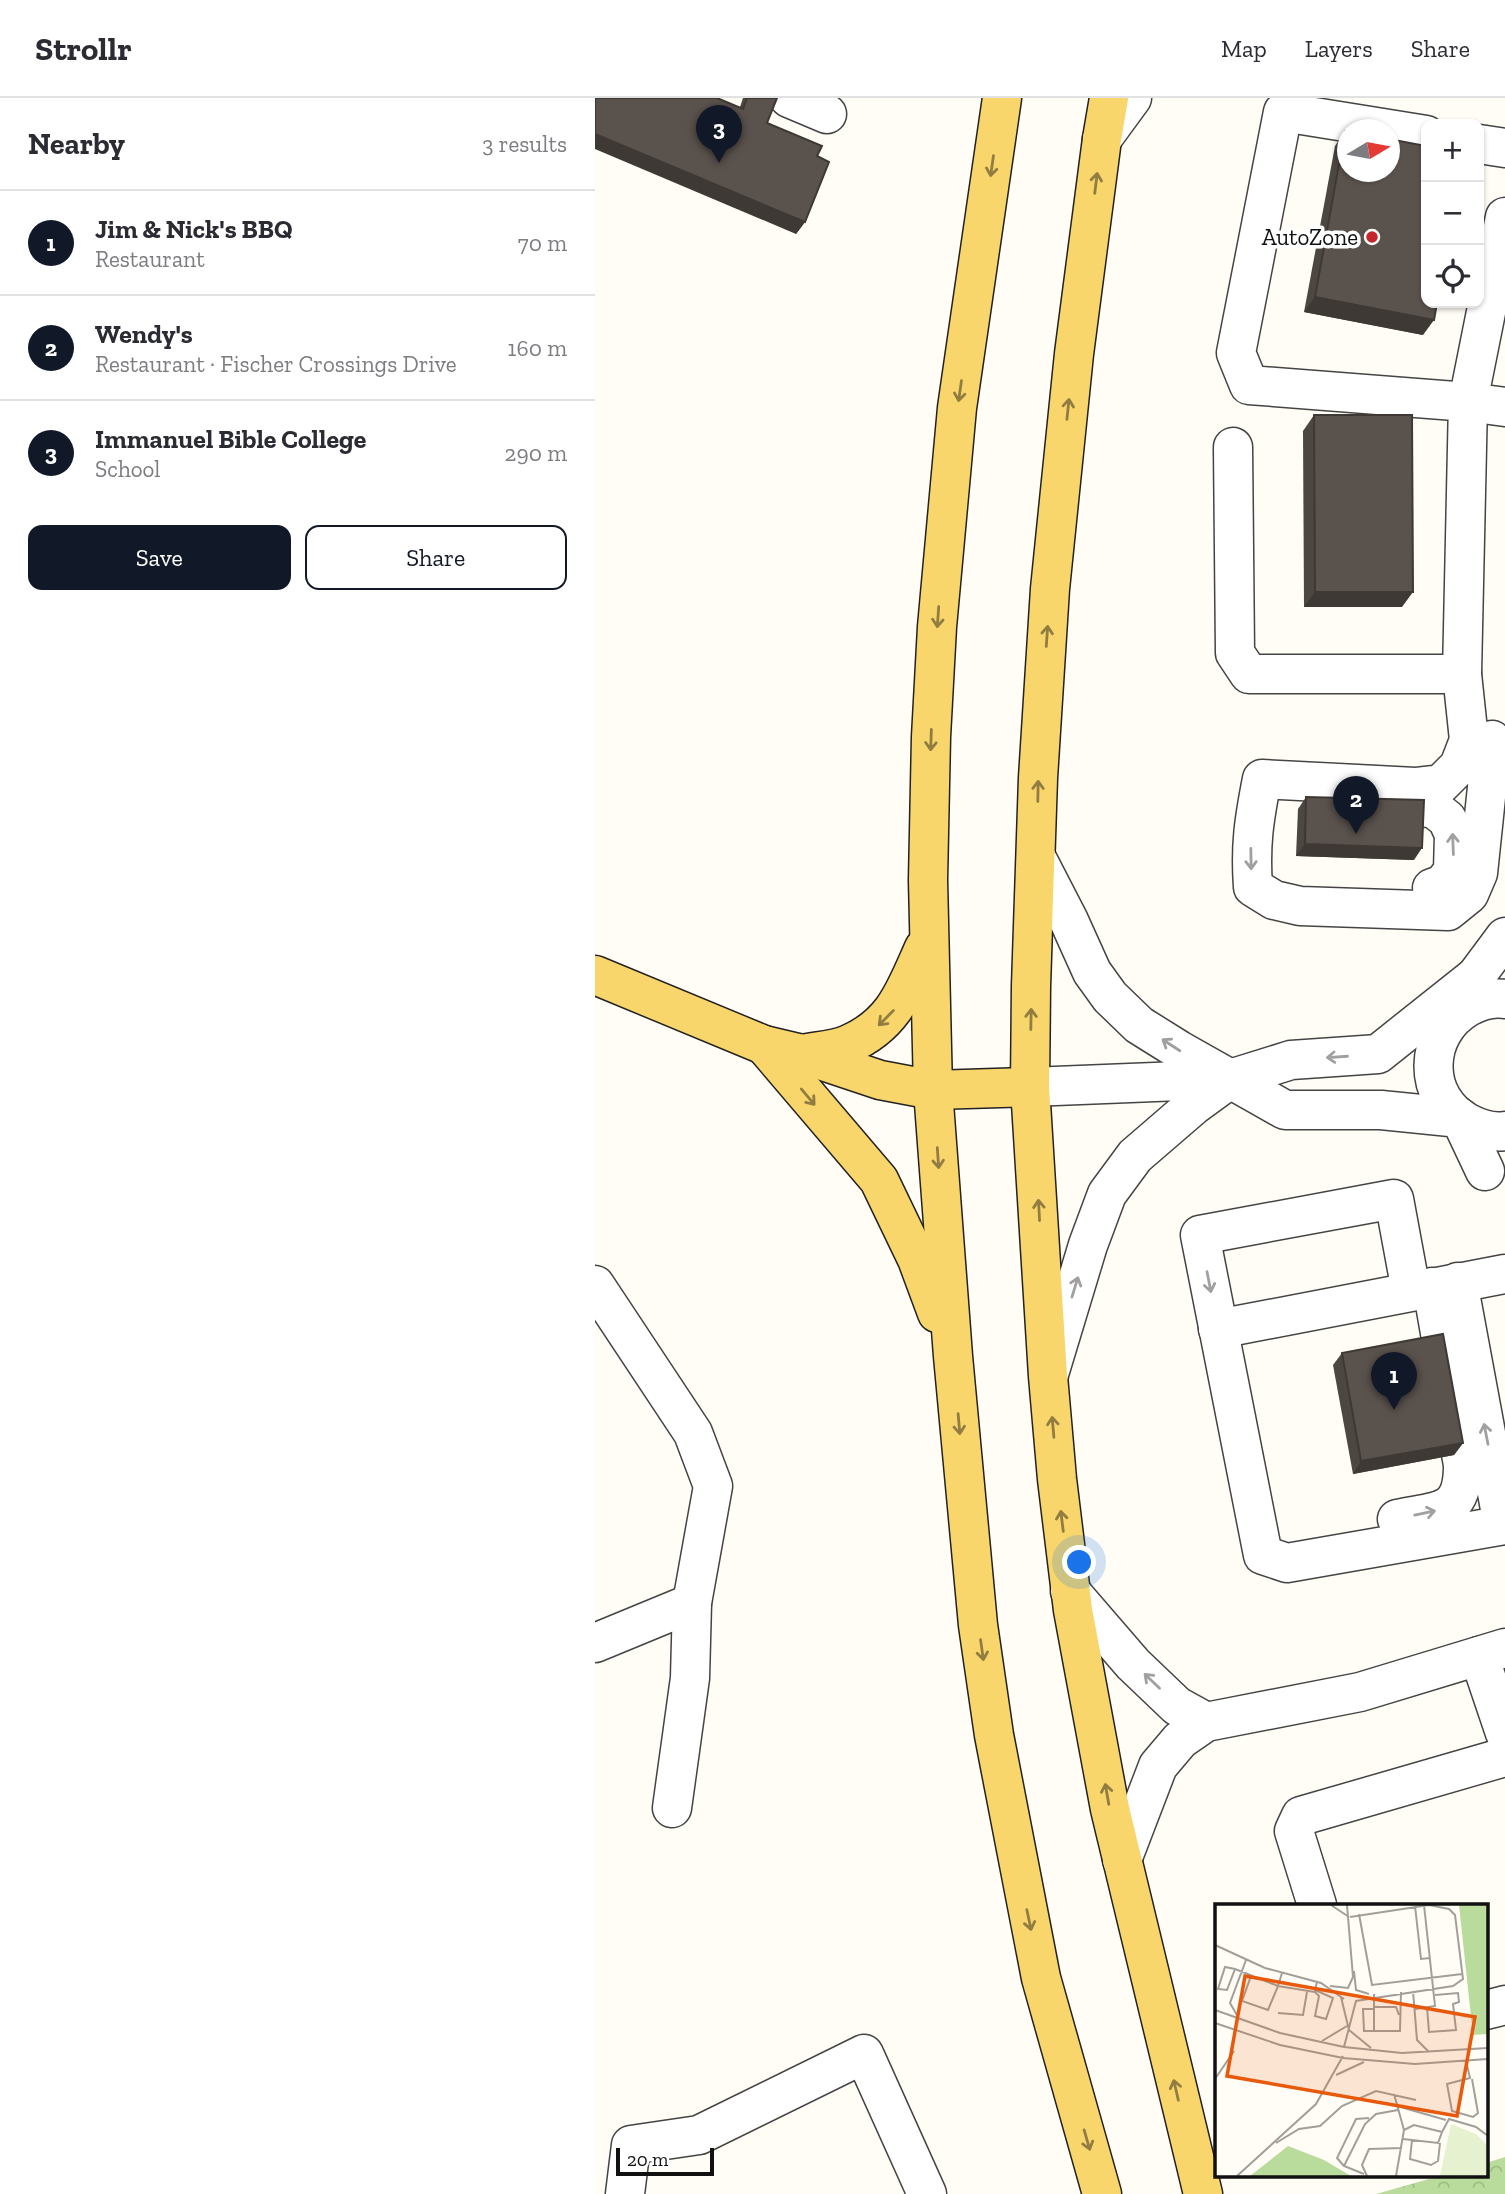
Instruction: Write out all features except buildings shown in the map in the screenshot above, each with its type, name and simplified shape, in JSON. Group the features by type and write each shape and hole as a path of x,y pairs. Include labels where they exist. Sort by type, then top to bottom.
{"main road":[{"path":"1002,98 957,408 946,517 931,737 928,880 933,1090 953,1356 978,1625 993,1735 1041,1978 1095,2192"},
{"path":"1109,98 1074,354 1050,589 1038,778 1030,1087 1048,1376 1070,1591 1110,1809 1203,2194"},
{"path":"802,1054 849,1045 877,1026 898,1006 929,937"},
{"path":"595,975 764,1045 802,1054 880,1080 933,1090 1030,1087"},
{"path":"764,1045 879,1180 917,1259 953,1356"}],"street":[{"path":"789,98 827,114"},
{"path":"1102,139 1132,98"},
{"path":"1421,134 1283,112 1236,353 1249,385 1487,405"},
{"path":"1484,145 1505,148"},
{"path":"1489,740 1441,784 1415,787 1262,779 1250,854 1253,887 1274,900 1300,906 1448,911 1469,894 1478,873 1489,740 1462,674 1505,217"},
{"path":"1233,447 1235,653 1249,674 1462,674"},
{"path":"1258,799 1433,808 1447,819 1454,834 1453,871 1443,884 1427,890 1338,886 1274,900"},
{"path":"1036,857 1069,921 1091,972 1110,998 1139,1025 1285,1110 1381,1110 1460,1118"},
{"path":"1505,937 1476,976 1436,1046 1433,1066 1436,1086 1446,1104 1460,1118 1478,1128 1505,1131"},
{"path":"1378,1054 1476,976"},
{"path":"1030,1087 1230,1079 1291,1060 1378,1054 1412,1047 1476,1003 1505,999"},
{"path":"1048,1376 1088,1245 1107,1194 1135,1156 1192,1106 1230,1079"},
{"path":"1381,1110 1444,1139 1495,1184"},
{"path":"1460,1118 1495,1184"},
{"path":"1231,1326 1263,1555 1287,1563 1504,1525 1433,1287 1394,1199 1200,1235 1231,1326 1276,1522 1285,1538 1298,1539 1448,1508 1459,1497 1464,1465 1433,1287"},
{"path":"1231,1326 1505,1274"},
{"path":"595,1285 693,1433 713,1486 692,1603 690,1678 672,1808"},
{"path":"1070,1591 1133,1664 1177,1706 1206,1723"},
{"path":"595,1643 692,1603"},
{"path":"1122,1860 1158,1766 1180,1740 1206,1723 1360,1692 1492,1652 1505,1733"},
{"path":"1317,1904 1294,1831 1301,1816 1505,1757"},
{"path":"1487,2011 1505,2005"},
{"path":"625,2194 631,2145 699,2135 864,2054 927,2194"}],"green space":[{"path":"1505,2157 1505,2194 1376,2194 1439,2176 1487,2176 1487,2163"}],"place":[{"name":"Immanuel Bible College","path":"719,163"},
{"name":"AutoZone","path":"1372,237"},
{"name":"Wendy's","path":"1356,834"},
{"name":"Jim & Nick's BBQ","path":"1394,1410"}]}
